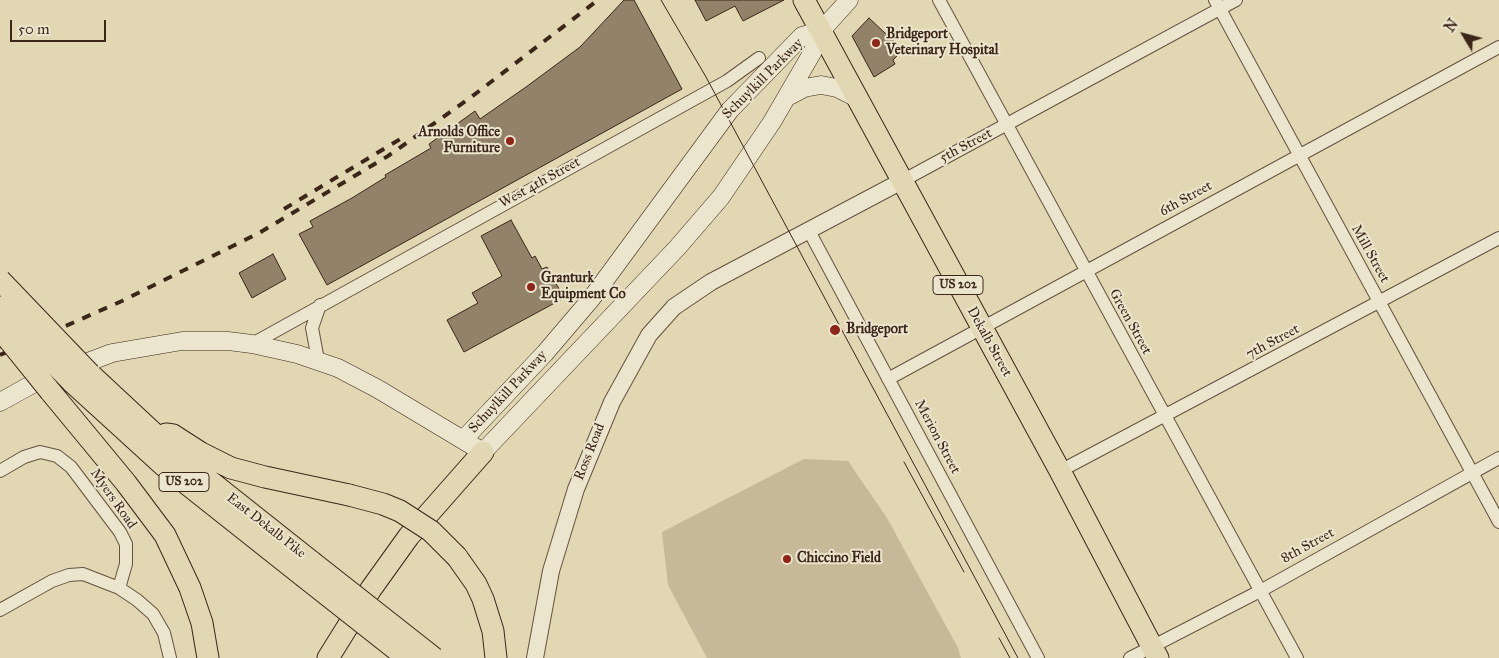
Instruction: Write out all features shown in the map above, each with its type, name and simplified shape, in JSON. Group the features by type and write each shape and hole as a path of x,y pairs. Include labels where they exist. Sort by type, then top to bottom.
{"highway":[{"name":"Dekalb Street","path":"804,0 1060,471 1155,652"},
{"name":"East Dekalb Pike","path":"0,280 81,378 163,465 434,658"},
{"name":"East Dekalb Pike","path":"0,307 81,378 151,432 407,658"},
{"path":"0,329 126,484 164,535 183,570 194,597 202,623 208,658"},
{"path":"151,432 173,435 216,461 248,473 383,504 400,511 431,531 457,557 476,584 493,631 496,658"},
{"path":"328,658 353,616 398,550 483,452"}],"main road":[{"path":"821,31 849,0"},
{"name":"Schuylkill Parkway","path":"483,452 700,223 743,168 812,53 821,31"},
{"name":"Schuylkill Parkway","path":"462,440 545,353 591,299 730,110 802,36 821,31"},
{"path":"786,98 804,88 821,84 837,88 857,98"},
{"path":"0,402 62,371 126,350 182,341 228,341 252,344 318,360 378,388 483,452"}],"street":[{"name":"Green Street","path":"939,0 1085,272 1262,590 1297,658"},
{"name":"5th Street","path":"712,282 1007,124 1217,4 1236,0"},
{"name":"Mill Street","path":"1217,4 1499,522"},
{"name":"6th Street","path":"888,378 1499,47"},
{"name":"West 4th Street","path":"252,344 727,81 759,58"},
{"name":"Merion Street","path":"809,231 1038,658"},
{"name":"7th Street","path":"1060,471 1380,303 1499,238"},
{"name":"Ross Road","path":"535,658 551,572 562,529 592,445 612,402 635,360 661,320 688,296 712,282"},
{"path":"318,360 312,328 320,305"},
{"name":"Myers Road","path":"0,471 24,457 40,452 57,456 71,467 120,532 126,544 126,564 119,588"},
{"name":"8th Street","path":"1130,658 1155,652 1499,458"},
{"path":"0,610 52,581 69,574 84,574 119,588 153,614 164,633 170,658"}],"shaded area":[{"name":"Chiccino Field","path":"804,459 848,461 887,518 958,648 961,658 707,658 668,585 662,532"}],"building":[{"name":"Arnolds Office Furniture","path":"624,0 634,0 682,89 327,285 299,234 313,227 310,221 352,198 386,177 385,175 431,148 429,144 475,111 480,119 526,87 580,47"},
{"path":"695,0 784,0 743,21 735,6 706,21"},
{"name":"Bridgeport Veterinary Hospital","path":"869,18 903,50 893,60 895,64 874,77 852,36"},
{"name":"Granturk Equipment Co","path":"511,220 532,258 535,256 542,269 547,267 564,298 464,352 447,320 478,303 472,293 502,276 481,236"},
{"path":"273,254 286,279 252,298 239,273"}],"tram line":[{"path":"661,0 706,77 1018,658"},
{"path":"904,462 964,572"},
{"path":"999,638 1010,658"}],"railway":[{"path":"0,355 122,301 259,233 388,156 470,98 598,0"},
{"path":"284,209 402,138"},
{"path":"0,347 42,329"}],"place":[{"name":"Bridgeport Veterinary Hospital","path":"876,43"},
{"name":"Arnolds Office Furniture","path":"510,141"},
{"name":"Granturk Equipment Co","path":"531,287"},
{"name":"Bridgeport","path":"835,330"},
{"name":"Chiccino Field","path":"787,559"}]}
